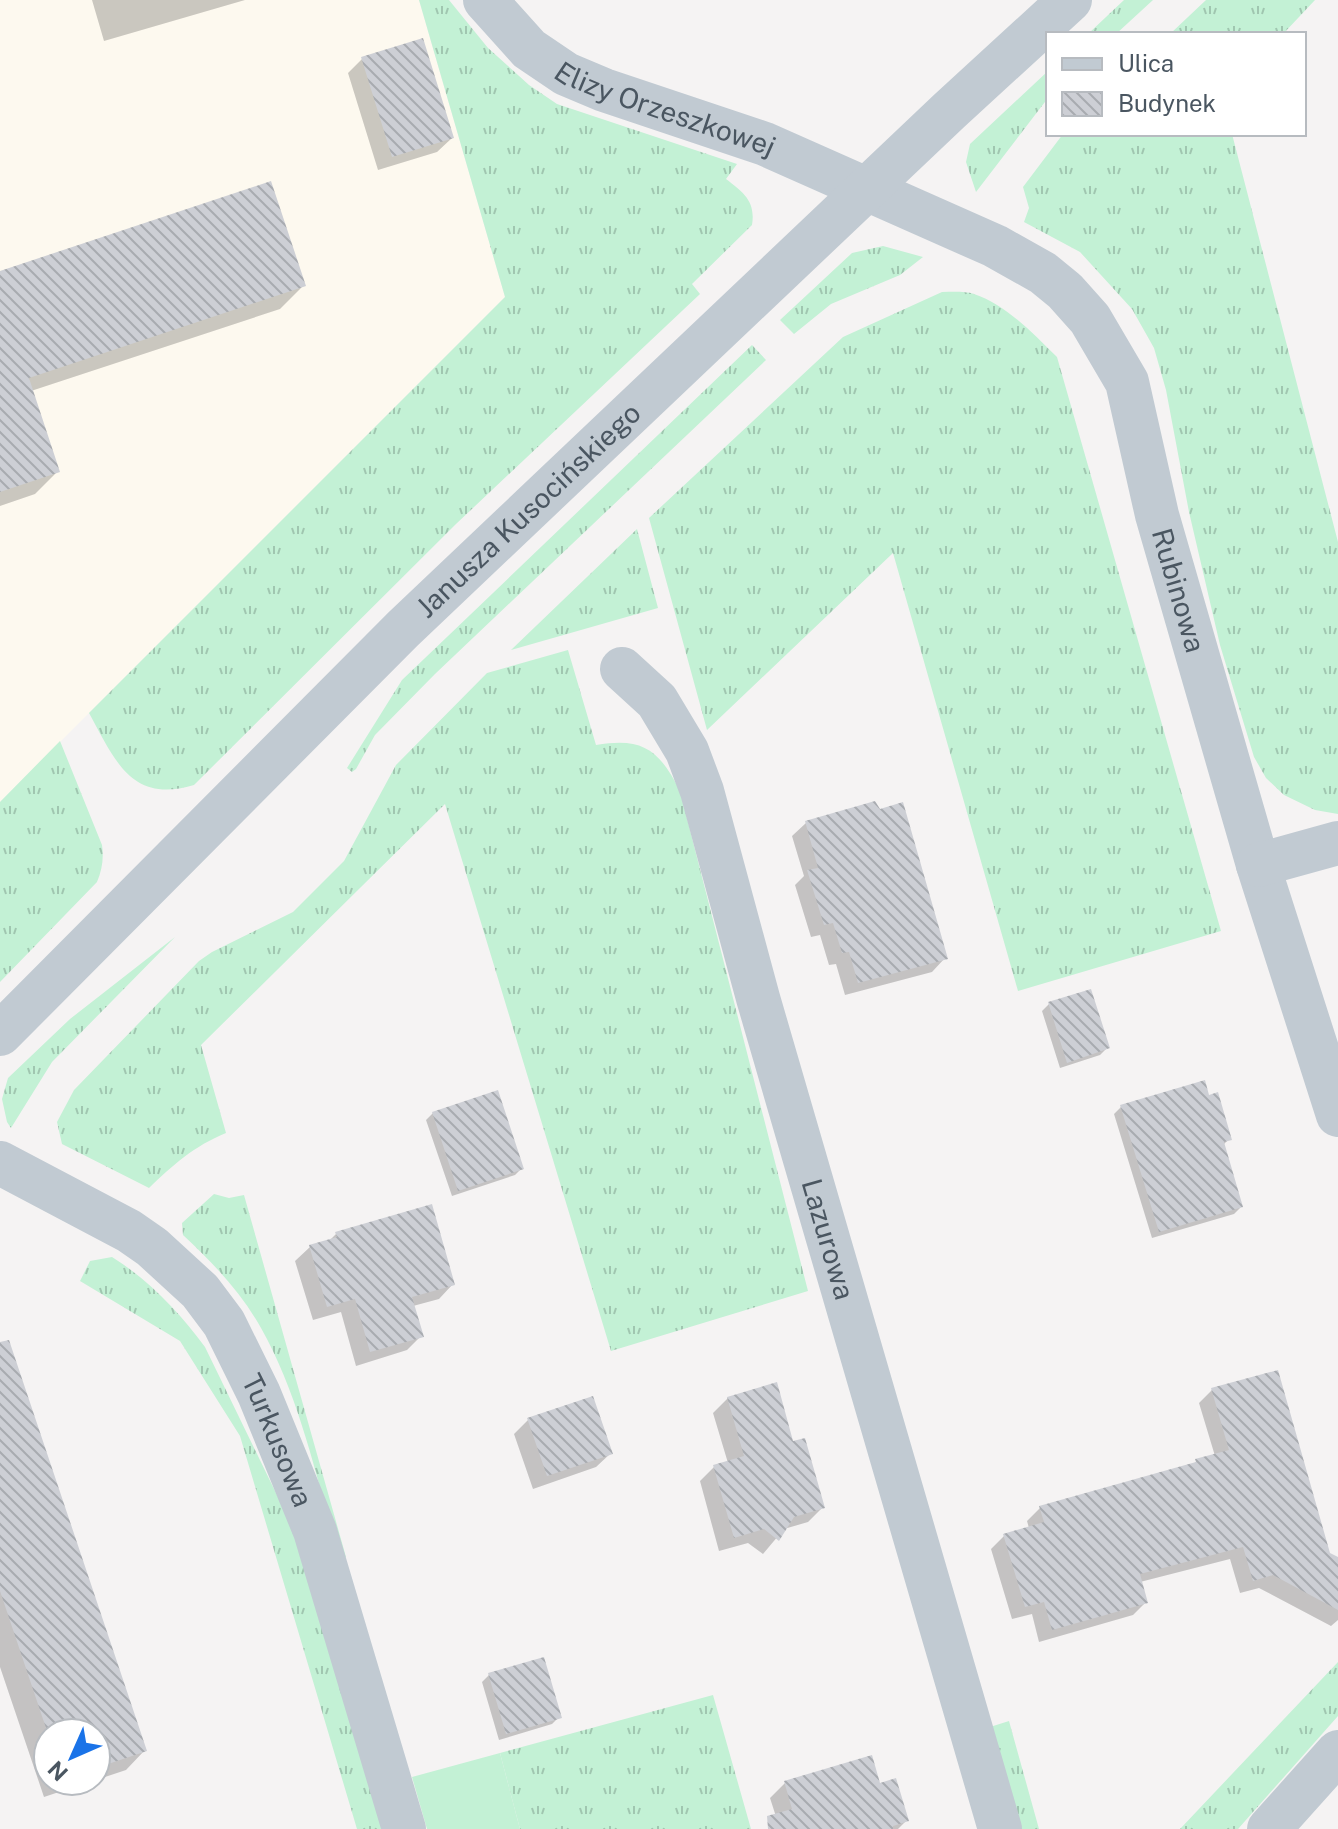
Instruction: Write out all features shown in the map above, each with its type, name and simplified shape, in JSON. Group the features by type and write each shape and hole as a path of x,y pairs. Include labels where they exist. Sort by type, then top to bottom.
{"street":[{"name":"Elizy Orzeszkowej","path":"485,0 529,49 566,74 604,90 729,130 868,188"},
{"name":"Janusza Kusocińskiego","path":"0,1034 403,629 1070,0"},
{"name":"Rubinowa","path":"868,188 995,246 1043,273 1065,291 1090,319 1127,382 1157,515 1258,865 1338,1115"},
{"name":"Lazurowa","path":"622,669 657,701 687,751 702,791 750,969 1000,1829"},
{"path":"1258,865 1338,843"},
{"name":"Turkusowa","path":"0,1163 129,1231 152,1247 200,1291 224,1323 259,1394 315,1531 404,1829"},
{"path":"1269,1829 1338,1752"}],"shaded area":[{"path":"0,0 419,0 505,297 0,802"}],"green space":[{"path":"419,0 449,0 488,48 529,85 557,104 737,164 726,179 750,203 752,225 692,284 700,294 456,524 194,785 172,789 140,783 117,761 89,713 505,297"},
{"path":"1124,0 1153,0 1118,32 1090,32"},
{"path":"1206,0 1315,0 1285,32 1172,32"},
{"path":"1046,73 1046,101 976,192 966,162 970,144"},
{"path":"1061,136 1233,136 1338,542 1338,814 1315,810 1284,795 1266,778 1254,757 1220,645 1189,512 1166,390 1154,348 1132,309 1080,252 1024,222 1029,208 1023,187"},
{"path":"883,246 923,257 900,275 831,304 794,334 780,320 852,253"},
{"path":"942,292 970,293 998,305 1057,357 1221,931 1018,991 893,553 707,730 649,518 843,337"},
{"path":"752,345 766,360 435,674 375,735 356,769 352,772 347,768 402,680"},
{"path":"637,529 658,608 511,650"},
{"path":"568,650 596,745 626,743 647,749 664,765 680,791 808,1291 611,1351 445,804 201,1045 226,1133 184,1157 149,1188 62,1144 57,1122 74,1090 199,961 293,912 344,861 396,765 487,673"},
{"path":"60,741 102,845 101,868 97,882 0,982 0,802"},
{"path":"175,937 52,1062 11,1128 2,1099 8,1078 70,1019"},
{"path":"214,1194 229,1198 244,1195 346,1557 340,1559 298,1412 275,1355 235,1290 183,1235 182,1223"},
{"path":"112,1257 163,1298 205,1347 292,1526 383,1829 357,1829 240,1436 180,1341 80,1281 90,1261"},
{"path":"1338,1662 1338,1716 1238,1829 1180,1829"},
{"path":"713,1695 751,1829 520,1829 500,1753"},
{"path":"1009,1721 1039,1829 1019,1829 990,1727"},
{"path":"500,1753 520,1829 427,1829 412,1777"}],"building":[{"path":"423,38 454,138 392,157 361,57"},
{"path":"271,181 306,286 29,378 60,472 0,492 0,271"},
{"path":"875,801 880,809 903,802 948,959 858,983 849,952 842,953 833,923 824,925 807,870 818,868 805,821"},
{"path":"1091,989 1110,1048 1067,1063 1048,1002"},
{"path":"1205,1080 1209,1095 1218,1092 1232,1140 1224,1142 1243,1207 1159,1232 1120,1105"},
{"path":"498,1090 524,1169 458,1191 432,1112"},
{"path":"432,1204 455,1285 412,1297 424,1337 370,1352 355,1299 327,1307 309,1245 337,1237 335,1232"},
{"path":"9,1340 147,1751 112,1763 112,1717 42,1717 0,1591 0,1342"},
{"path":"1278,1370 1330,1553 1338,1557 1338,1610 1273,1575 1253,1581 1243,1547 1140,1574 1148,1603 1052,1630 1044,1602 1025,1607 1003,1534 1044,1522 1039,1506 1229,1450 1211,1388"},
{"path":"777,1382 793,1441 805,1438 825,1508 794,1517 779,1541 764,1529 734,1538 713,1465 744,1456 727,1397"},
{"path":"593,1396 613,1454 547,1476 527,1418"},
{"path":"544,1657 562,1718 506,1734 488,1673"},
{"path":"872,1755 880,1783 896,1778 909,1821 893,1826 893,1829 768,1829 767,1816 792,1809 784,1781"}]}
